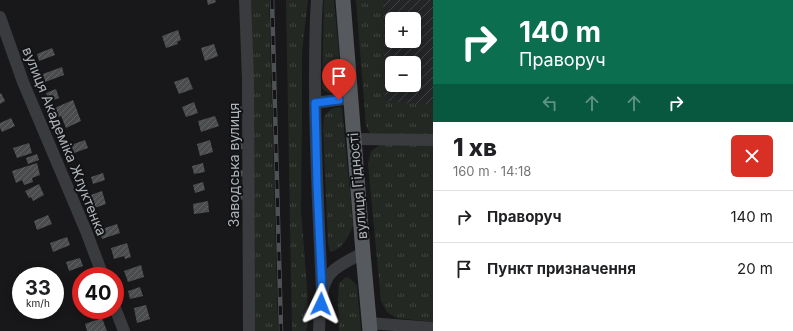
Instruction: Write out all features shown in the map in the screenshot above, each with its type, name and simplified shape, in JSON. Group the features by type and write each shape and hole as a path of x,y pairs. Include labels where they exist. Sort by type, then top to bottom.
{"main road":[{"name":"вулиця Гідності","path":"342,0 370,327"}],"street":[{"name":"Заводська вулиця","path":"245,0 248,80 249,331"},
{"path":"317,0 315,21 315,103 322,292 319,331"},
{"name":"вулиця Академіка Жлуктенка","path":"0,17 23,82 86,231 100,267"},
{"path":"315,103 350,98"},
{"path":"354,139 433,140"},
{"path":"322,292 326,280 330,274 339,266 363,253"},
{"path":"119,319 124,331"},
{"path":"370,327 433,328"}],"shaded area":[{"path":"359,0 433,0 433,105 379,106"}],"green space":[{"path":"247,0 269,0 278,331 249,331"},
{"path":"286,0 308,0 302,52 301,211 307,287 308,323 306,331 292,331"},
{"path":"324,0 334,0 341,79 339,88 333,94 322,88"},
{"path":"356,0 383,0 385,101 433,105 433,135 370,133 366,126"},
{"path":"339,107 342,108 353,226 342,245 330,252 328,244 323,129 324,116 331,109"},
{"path":"384,142 433,143 433,322 396,318 387,312 381,301 368,164 371,151"},
{"path":"346,277 351,279 357,286 361,331 339,331 339,283"}],"building":[{"path":"207,0 215,0 216,2 208,5"},
{"path":"178,30 181,40 177,42 178,44 166,48 162,36"},
{"path":"214,44 218,56 205,61 201,48"},
{"path":"52,48 55,55 39,61 37,54"},
{"path":"62,67 64,75 45,82 43,74"},
{"path":"188,77 193,89 179,94 174,82"},
{"path":"56,89 59,98 49,102 46,93"},
{"path":"1,93 5,101 0,104 0,94"},
{"path":"73,100 81,121 66,128 61,116 54,119 50,110"},
{"path":"194,102 198,113 186,117 182,107"},
{"path":"241,106 243,113 232,116 230,109"},
{"path":"215,116 219,126 201,132 198,121"},
{"path":"11,118 15,126 2,132 0,123"},
{"path":"85,140 88,148 74,153 71,145"},
{"path":"210,140 213,152 200,156 197,144"},
{"path":"244,142 245,148 236,150 234,144"},
{"path":"29,143 32,153 17,158 13,148"},
{"path":"37,154 39,160 28,164 26,158"},
{"path":"37,163 40,175 32,178 33,182 24,185 22,180 16,183 12,171"},
{"path":"203,163 205,172 194,174 192,166"},
{"path":"243,170 244,176 235,178 233,172"},
{"path":"103,173 105,180 93,184 91,177"},
{"path":"203,182 205,190 195,193 193,185"},
{"path":"39,184 44,195 33,201 31,197 29,198 25,191"},
{"path":"102,191 106,204 92,209 88,196"},
{"path":"242,194 244,199 234,201 233,195"},
{"path":"208,201 209,212 194,214 193,204"},
{"path":"48,215 52,224 37,230 34,221"},
{"path":"117,224 120,233 102,239 99,230"},
{"path":"67,237 70,245 53,252 50,243"},
{"path":"127,243 131,257 125,259 124,256 114,259 111,248"},
{"path":"80,258 83,266 72,267 72,270 69,271 66,262"},
{"path":"141,265 144,277 128,282 124,271"},
{"path":"140,287 143,296 130,299 128,291"},
{"path":"146,305 150,319 137,323 134,308"},
{"path":"102,319 107,331 87,331 85,324"}],"railway":[{"path":"272,0 281,331"}],"route":[{"path":"321,304 322,292 315,103 339,100"}]}
